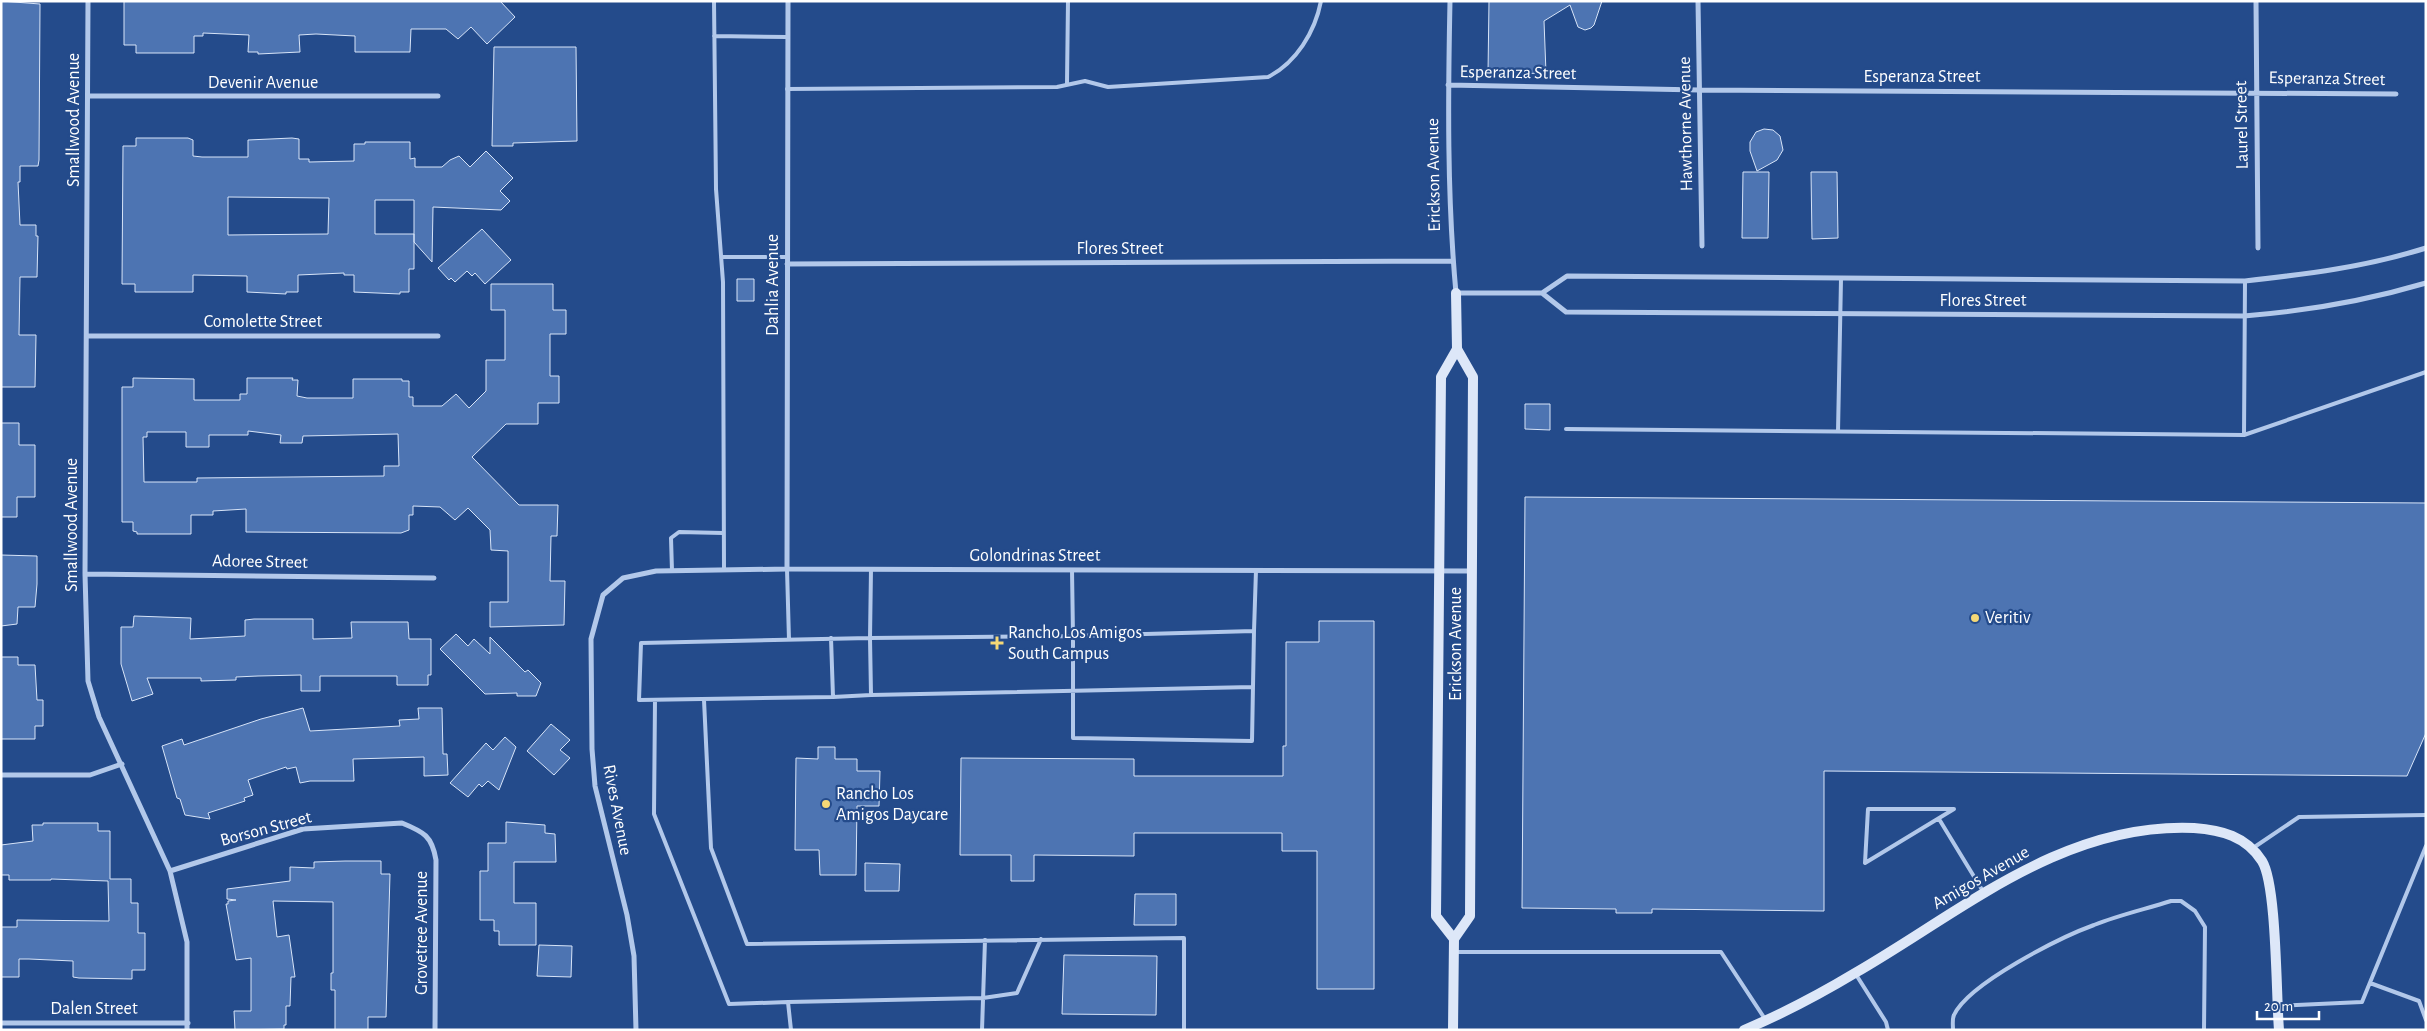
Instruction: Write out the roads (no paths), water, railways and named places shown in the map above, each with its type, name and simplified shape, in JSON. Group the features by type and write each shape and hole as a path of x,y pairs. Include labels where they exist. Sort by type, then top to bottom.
{"street":[{"name":"Smallwood Avenue","path":"88,1 85,574 88,681 99,717 170,871 187,942 187,1027"},
{"name":"Dahlia Avenue","path":"787,569 786,257 788,1"},
{"name":"Erickson Avenue","path":"1450,1 1448,85 1457,348 1474,377 1470,916 1454,939 1436,916 1441,377 1457,348"},
{"name":"Hawthorne Avenue","path":"1698,1 1702,246"},
{"name":"Laurel Street","path":"2256,1 2255,93 2258,248"},
{"name":"Esperanza Street","path":"1448,85 1699,90 2396,94"},
{"name":"Devenir Avenue","path":"88,96 438,96"},
{"name":"Flores Street","path":"2426,248 2387,260 2325,272 2245,281 1567,276 1542,293 1566,312 2244,316 2304,312 2377,298 2426,283"},
{"name":"Flores Street","path":"787,264 1453,261"},
{"path":"1456,293 1542,293"},
{"name":"Comolette Street","path":"87,336 438,336"},
{"name":"Golondrinas Street","path":"603,595 623,578 656,571 871,569 1473,571"},
{"name":"Adoree Street","path":"85,574 434,578"},
{"name":"Rives Avenue","path":"603,595 591,639 592,749 595,786 627,915 632,948 636,1030"},
{"path":"1,775 90,775 122,764"},
{"name":"Borson Street","path":"170,871 303,829 402,824 429,837"},
{"name":"Amigos Avenue","path":"1744,1030 1855,974 1984,893 2025,869 2066,850 2120,835 2178,828 2210,829 2234,836 2253,848"},
{"name":"Grovetree Avenue","path":"429,837 436,860 435,1030"},
{"path":"2253,848 2263,864 2268,884 2279,1030"},
{"path":"1453,1030 1454,939"},
{"name":"Dalen Street","path":"1,1023 187,1027"}],"lane":[{"path":"714,1 716,189 723,282 724,570"},
{"path":"1067,83 1068,1"},
{"path":"787,89 1057,87 1067,83 1085,81 1108,87 1268,77 1284,69 1302,48 1318,16 1321,1"},
{"path":"714,36 787,37"},
{"path":"721,256 786,257"},
{"path":"1838,432 1841,279"},
{"path":"2244,435 2245,281"},
{"path":"1566,429 2244,435 2426,372"},
{"path":"672,571 671,538 679,532 724,533"},
{"path":"787,569 789,640"},
{"path":"870,695 871,569"},
{"path":"1072,570 1073,738 1252,741 1256,570"},
{"path":"1253,687 639,700 641,643 1254,631"},
{"path":"831,638 833,697"},
{"path":"655,700 654,814 729,1004 983,998 1017,994 1041,939"},
{"path":"704,700 711,848 747,944 1184,938 1184,1030"},
{"path":"1868,809 1954,809 1939,819 1865,864 1868,809"},
{"path":"2253,848 2299,817 2426,815"},
{"path":"1939,819 1984,893"},
{"path":"2277,1006 2362,1002 2426,846"},
{"path":"1954,1030 1953,1016 1963,1002 1988,982 2056,940 2095,924 2171,901 2181,902 2194,911 2205,927 2204,1030"},
{"path":"982,1030 984,940"},
{"path":"1454,952 1721,952 1766,1020"},
{"path":"1855,974 1886,1022 1888,1030"},
{"path":"2370,982 2420,1001 2426,1020"},
{"path":"788,1002 791,1030"}],"place":[{"name":"Veritiv","path":"1975,618"},
{"name":"Rancho Los Amigos South Campus","path":"997,643"},
{"name":"Rancho Los Amigos Daycare","path":"826,804"}]}
